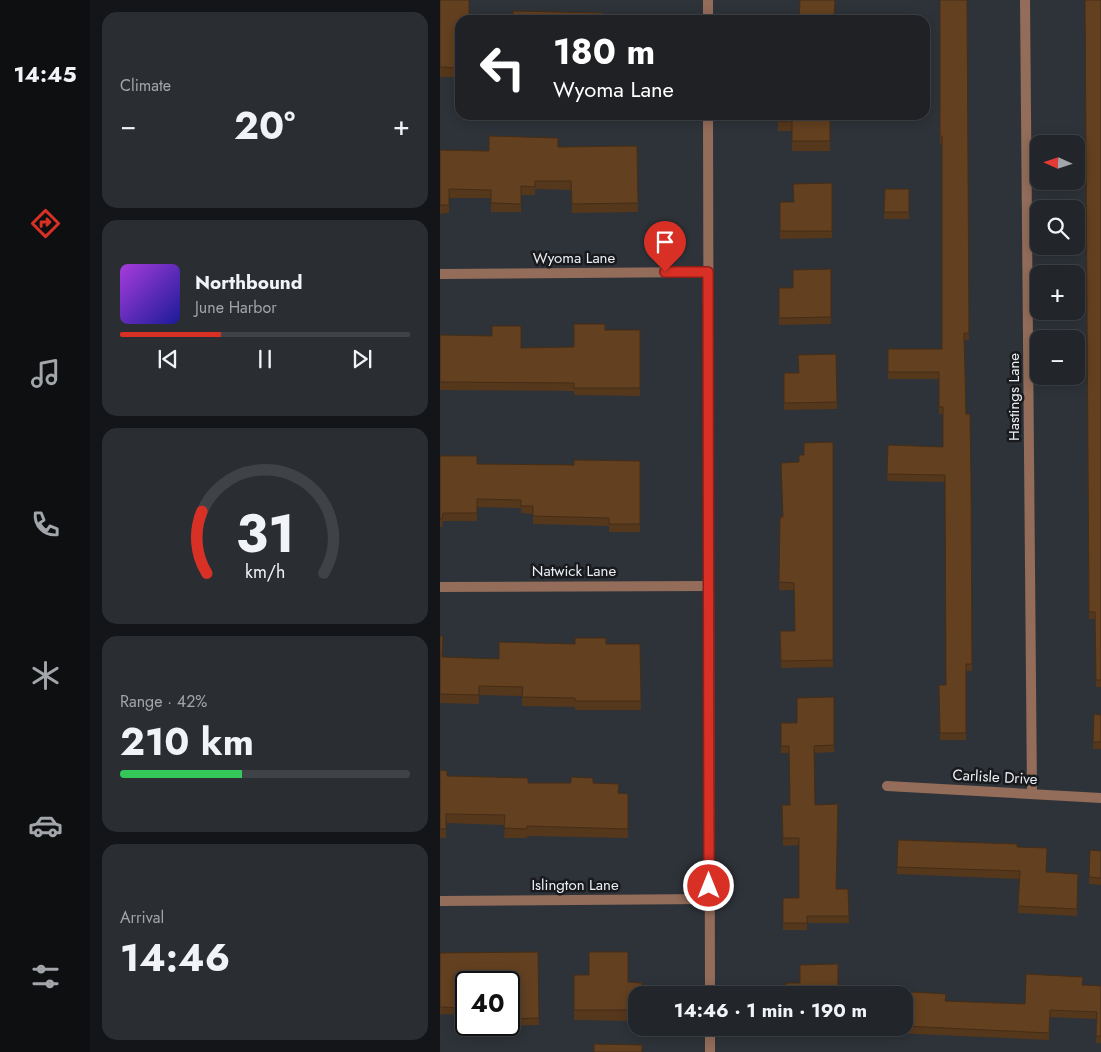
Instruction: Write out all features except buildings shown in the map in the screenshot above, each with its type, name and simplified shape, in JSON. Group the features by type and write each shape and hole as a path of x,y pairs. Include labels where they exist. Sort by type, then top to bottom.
{"street":[{"path":"708,0 708,15"},
{"name":"Hastings Lane","path":"1026,0 1032,794"},
{"path":"708,120 710,986"},
{"name":"Wyoma Lane","path":"440,274 708,272"},
{"name":"Natwick Lane","path":"440,587 709,586"},
{"name":"Carlisle Drive","path":"887,786 1101,798"},
{"name":"Islington Lane","path":"440,901 709,899"},
{"path":"710,1036 710,1052"}],"route":[{"path":"665,272 708,272 709,886"}]}
